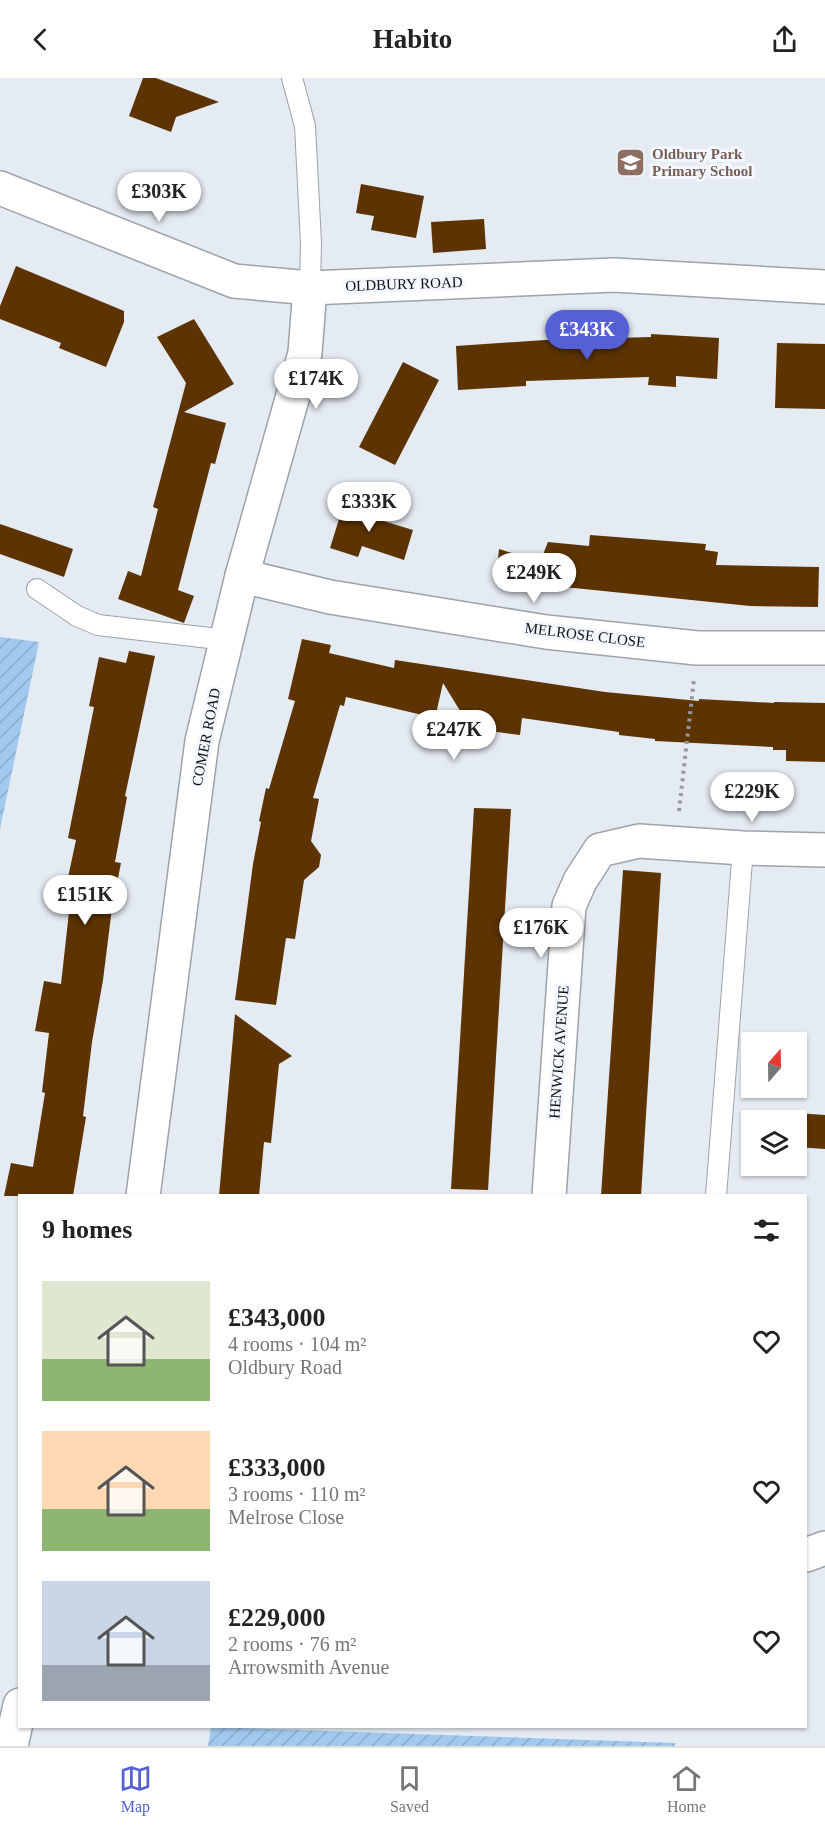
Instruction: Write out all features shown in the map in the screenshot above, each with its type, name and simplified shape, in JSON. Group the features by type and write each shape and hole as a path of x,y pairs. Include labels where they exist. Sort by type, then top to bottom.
{"street":[{"name":"OLDBURY ROAD","path":"0,188 234,281 310,288 614,275 825,287"},
{"name":"COMER ROAD","path":"143,1194 202,741 242,576 305,353 310,288"},
{"name":"MELROSE CLOSE","path":"242,576 330,597 546,632 697,648 825,648"},
{"name":"HENWICK AVENUE","path":"549,1194 570,906 580,881 600,850 639,841 743,848 825,850"},
{"path":"807,1555 825,1548"},
{"path":"11,1746 18,1714"}],"lane":[{"path":"292,78 305,126 310,288"},
{"path":"37,589 77,616 98,625 227,640"},
{"path":"716,1194 743,848"}],"path":[{"path":"676,842 697,648"}],"shaded area":[{"path":"0,637 39,642 0,829"},
{"path":"211,1728 675,1743 675,1746 208,1746"}],"building":[{"path":"143,78 156,78 219,102 176,117 171,132 129,116"},
{"path":"361,184 424,196 416,238 371,230 374,216 356,213"},
{"path":"484,219 486,249 433,253 431,222"},
{"path":"16,266 124,311 124,322 106,367 59,348 61,343 0,319 0,306"},
{"path":"194,319 234,384 184,412 226,423 215,464 211,463 178,590 194,596 184,623 118,599 128,571 141,576 158,509 153,507 186,383 157,337"},
{"path":"651,334 719,338 717,379 676,376 676,387 648,385 649,377 526,381 526,386 458,390 456,346 545,340 651,337"},
{"path":"777,343 825,344 825,409 775,408"},
{"path":"403,362 439,380 395,465 359,447"},
{"path":"345,500 370,508 367,516 413,530 404,560 362,546 358,557 330,548"},
{"path":"0,524 73,549 64,577 0,554"},
{"path":"590,535 706,544 705,550 718,552 716,565 819,567 818,607 750,606 496,580 499,549 540,562 548,542 589,546"},
{"path":"302,639 331,645 329,653 394,668 395,660 605,692 699,701 699,699 825,703 825,762 786,761 786,750 773,750 773,747 655,741 655,739 619,735 619,732 522,718 520,735 483,730 484,728 470,727 443,683 435,718 346,697 344,706 340,705 313,798 319,799 311,841 321,855 319,867 304,880 295,939 286,938 276,1005 235,1000 253,864 261,822 259,821 266,788 269,789 295,701 288,699"},
{"path":"129,651 155,656 125,796 127,797 115,862 121,863 92,1042 83,1116 86,1117 73,1194 4,1196 11,1163 33,1167 45,1093 42,1092 49,1033 35,1031 44,981 61,984 70,903 63,901 76,840 68,838 94,707 89,706 99,657 126,663"},
{"path":"474,808 511,809 488,1190 451,1189"},
{"path":"623,870 661,873 641,1194 601,1194"},
{"path":"235,1014 292,1056 279,1064 271,1143 264,1142 259,1194 219,1194"},
{"path":"807,1114 825,1115 825,1149 807,1148"}],"place":[{"name":"Oldbury Park Primary School","path":"631,163"}]}
